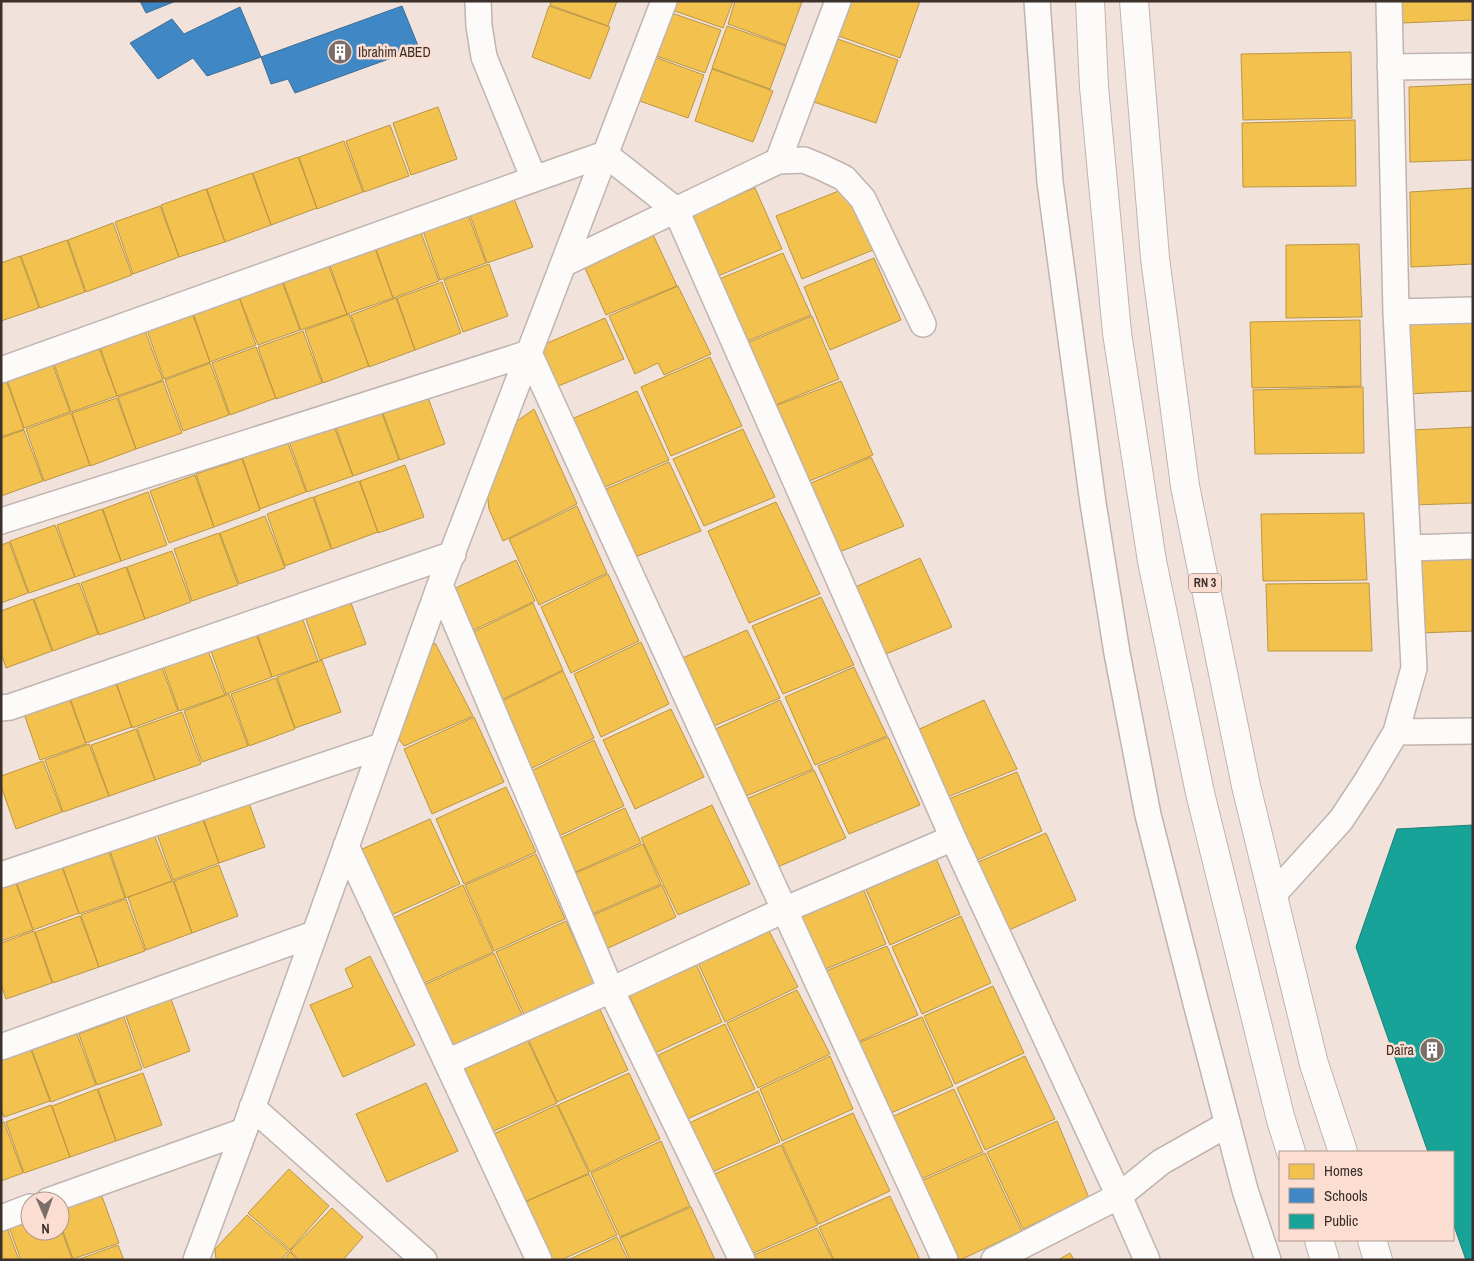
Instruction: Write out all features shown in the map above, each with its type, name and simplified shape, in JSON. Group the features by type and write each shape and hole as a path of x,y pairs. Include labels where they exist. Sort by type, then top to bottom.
{"highway":[{"path":"1090,1 1094,87 1117,333 1152,561 1200,793 1281,1120 1291,1151"},
{"name":"RN 3","path":"1134,1 1155,258 1185,486 1246,786 1314,1064 1343,1151"},
{"path":"1319,1241 1325,1260"},
{"path":"1372,1241 1378,1260"}],"street":[{"path":"478,1 479,26 484,57 534,178"},
{"path":"196,1260 440,584 664,1"},
{"path":"778,160 838,1"},
{"path":"1037,1 1050,182 1093,503 1117,653 1148,815 1196,1007 1245,1190 1268,1260"},
{"path":"1273,896 1341,820 1396,732 1414,668 1396,312 1389,1"},
{"path":"1390,67 1473,66"},
{"path":"1,370 605,154"},
{"path":"605,154 676,210 953,838 1120,1196 1147,1260"},
{"path":"563,264 778,160 804,160 844,178 863,199 923,324"},
{"path":"1396,312 1473,310"},
{"path":"1,521 530,353"},
{"path":"530,353 945,1260"},
{"path":"1408,548 1473,546"},
{"path":"1,708 10,707 453,554"},
{"path":"440,584 612,990 742,1260"},
{"path":"1396,732 1473,731"},
{"path":"1,874 381,746"},
{"path":"447,1062 612,990 784,910 953,838"},
{"path":"346,846 539,1260"},
{"path":"1,1047 314,934"},
{"path":"252,1107 424,1260"},
{"path":"994,1260 1120,1196 1160,1162 1228,1124"},
{"path":"70,1193 244,1131"},
{"path":"1,1218 20,1211"}],"building: Homes":[{"path":"551,1 617,1 608,26 550,5"},
{"path":"672,1 733,1 723,28 669,9"},
{"path":"735,1 802,2 786,45 728,24"},
{"path":"845,1 920,1 900,58 833,34"},
{"path":"1402,1 1473,1 1473,20 1402,23"},
{"path":"549,6 610,27 590,79 532,57"},
{"path":"666,11 721,30 705,73 651,54"},
{"path":"727,26 786,46 770,89 712,68"},
{"path":"832,37 898,60 876,123 808,100"},
{"path":"1351,52 1352,118 1243,120 1241,54"},
{"path":"649,55 704,75 688,118 634,99"},
{"path":"712,69 773,91 753,142 695,121"},
{"path":"1473,84 1473,160 1410,162 1409,87"},
{"path":"438,107 457,159 411,175 393,123"},
{"path":"1355,120 1356,186 1243,187 1242,123"},
{"path":"390,125 409,176 364,192 346,141"},
{"path":"344,141 363,192 317,209 299,157"},
{"path":"298,157 317,208 271,225 253,173"},
{"path":"252,173 271,225 225,242 207,189"},
{"path":"755,188 782,249 711,279 685,215"},
{"path":"846,188 873,250 802,279 776,216"},
{"path":"1473,188 1473,264 1411,267 1410,192"},
{"path":"206,189 225,242 179,257 161,205"},
{"path":"513,196 533,247 487,263 469,212"},
{"path":"160,206 179,257 133,274 115,222"},
{"path":"467,212 486,263 440,280 422,228"},
{"path":"113,223 132,275 86,292 68,240"},
{"path":"650,228 677,286 606,315 581,259"},
{"path":"420,230 439,281 393,298 375,246"},
{"path":"67,240 85,292 40,308 21,256"},
{"path":"1359,244 1362,317 1286,318 1286,245"},
{"path":"374,246 393,298 347,314 329,263"},
{"path":"783,253 811,315 740,344 714,281"},
{"path":"20,256 39,308 1,321 1,263"},
{"path":"874,258 901,320 830,350 804,287"},
{"path":"327,262 347,314 301,330 282,279"},
{"path":"489,264 508,316 463,332 444,280"},
{"path":"281,279 300,330 258,345 238,294"},
{"path":"442,282 461,333 415,350 397,298"},
{"path":"678,286 711,354 664,375 658,363 635,374 609,316"},
{"path":"238,294 256,345 210,362 192,310"},
{"path":"396,298 415,350 369,367 351,315"},
{"path":"191,310 210,362 164,379 146,327"},
{"path":"349,314 369,366 323,383 305,330"},
{"path":"1473,315 1473,391 1405,394 1404,319"},
{"path":"812,316 839,379 768,408 742,345"},
{"path":"605,318 624,359 556,387 536,348"},
{"path":"1360,320 1361,386 1252,388 1250,322"},
{"path":"144,328 163,380 117,396 99,344"},
{"path":"303,331 322,383 276,399 258,347"},
{"path":"98,345 117,396 71,412 53,361"},
{"path":"256,347 276,398 230,415 212,363"},
{"path":"710,357 742,426 671,456 641,387"},
{"path":"51,360 70,412 24,428 6,377"},
{"path":"210,363 229,415 183,431 165,380"},
{"path":"5,377 24,429 1,437 1,378"},
{"path":"163,381 182,433 136,449 118,397"},
{"path":"841,381 873,455 802,484 770,408"},
{"path":"1363,387 1364,453 1255,454 1253,390"},
{"path":"637,391 669,460 598,490 567,421"},
{"path":"426,392 445,444 400,460 381,408"},
{"path":"117,398 136,449 90,466 72,413"},
{"path":"380,408 399,460 353,476 335,425"},
{"path":"534,409 577,504 503,541 489,509 487,491 509,427"},
{"path":"71,413 90,465 44,481 26,429"},
{"path":"333,424 353,476 307,492 289,441"},
{"path":"1473,427 1473,503 1412,505 1412,430"},
{"path":"743,429 775,497 704,526 673,459"},
{"path":"24,430 43,481 1,496 1,438"},
{"path":"287,441 306,492 260,509 242,457"},
{"path":"871,457 904,526 832,555 802,487"},
{"path":"242,459 260,510 214,527 196,474"},
{"path":"669,462 701,531 630,559 599,492"},
{"path":"405,465 424,517 378,533 360,481"},
{"path":"195,475 214,527 169,543 150,491"},
{"path":"359,481 378,532 332,549 314,497"},
{"path":"148,492 167,545 121,561 103,509"},
{"path":"313,497 331,549 285,566 267,514"},
{"path":"776,502 820,594 749,623 708,531"},
{"path":"577,506 607,573 539,605 509,539"},
{"path":"102,509 121,561 75,577 57,525"},
{"path":"1364,513 1367,580 1263,581 1261,514"},
{"path":"265,516 285,568 239,584 220,533"},
{"path":"55,525 75,577 29,593 10,541"},
{"path":"219,533 238,585 192,601 174,549"},
{"path":"9,542 28,593 1,603 1,545"},
{"path":"172,551 191,602 145,619 127,567"},
{"path":"1473,554 1473,631 1420,633 1418,555"},
{"path":"920,558 952,627 881,656 851,589"},
{"path":"516,560 535,601 465,634 447,592"},
{"path":"126,567 145,619 99,635 81,583"},
{"path":"608,574 639,641 571,673 541,607"},
{"path":"79,583 98,634 53,651 34,599"},
{"path":"1369,583 1372,651 1268,651 1266,584"},
{"path":"347,592 366,644 320,660 302,608"},
{"path":"821,597 854,665 783,694 752,626"},
{"path":"33,599 52,651 6,668 1,653 1,611"},
{"path":"533,603 563,670 495,703 465,636"},
{"path":"299,609 318,661 272,677 254,625"},
{"path":"253,625 272,677 226,694 208,642"},
{"path":"747,630 780,698 709,728 678,660"},
{"path":"641,642 669,704 601,737 574,674"},
{"path":"205,643 225,695 179,711 161,660"},
{"path":"435,643 473,716 404,746 395,734 423,655"},
{"path":"159,660 178,711 132,728 114,676"},
{"path":"322,660 341,712 295,728 277,677"},
{"path":"854,667 887,736 815,765 785,697"},
{"path":"563,671 594,738 526,771 496,704"},
{"path":"113,676 132,727 86,743 68,692"},
{"path":"276,678 295,729 249,746 231,694"},
{"path":"67,692 86,744 40,760 22,708"},
{"path":"229,694 248,746 202,762 184,711"},
{"path":"780,700 813,769 741,798 711,731"},
{"path":"984,700 1017,769 945,798 915,731"},
{"path":"671,709 704,777 635,809 603,740"},
{"path":"182,712 201,764 155,780 137,728"},
{"path":"474,717 504,782 432,814 404,749"},
{"path":"136,729 155,780 109,796 91,745"},
{"path":"888,737 920,805 849,834 818,766"},
{"path":"594,740 624,806 557,837 527,773"},
{"path":"89,744 109,796 63,812 45,760"},
{"path":"43,761 62,812 16,829 1,786 1,776"},
{"path":"814,770 846,838 775,868 744,800"},
{"path":"1017,772 1042,831 973,862 946,800"},
{"path":"506,787 536,852 464,884 436,819"},
{"path":"246,795 265,847 219,863 201,812"},
{"path":"712,805 750,884 678,915 641,838"},
{"path":"625,808 641,843 571,874 556,840"},
{"path":"200,812 219,863 173,880 155,828"},
{"path":"430,819 460,884 389,916 360,850"},
{"path":"152,829 172,881 126,898 108,845"},
{"path":"1046,833 1076,900 1007,931 976,863"},
{"path":"643,844 661,884 590,915 571,875"},
{"path":"107,846 125,898 79,914 61,862"},
{"path":"932,849 960,914 890,945 862,880"},
{"path":"536,854 565,919 494,951 465,885"},
{"path":"60,862 79,913 33,930 15,878"},
{"path":"219,865 238,916 192,933 174,881"},
{"path":"14,878 33,930 1,941 1,883"},
{"path":"173,881 192,933 146,950 128,897"},
{"path":"860,881 886,944 816,973 789,912"},
{"path":"463,885 493,952 422,984 393,918"},
{"path":"662,885 676,917 606,949 591,916"},
{"path":"126,899 145,951 99,967 81,915"},
{"path":"80,916 99,967 53,983 35,932"},
{"path":"961,916 991,983 922,1014 892,947"},
{"path":"566,921 596,986 525,1017 496,952"},
{"path":"765,923 798,987 725,1022 695,956"},
{"path":"34,931 52,983 6,999 1,984 1,943"},
{"path":"887,946 918,1015 849,1046 816,975"},
{"path":"494,953 524,1019 453,1050 424,985"},
{"path":"370,956 415,1045 343,1077 310,1005 353,987 345,969"},
{"path":"693,957 722,1022 655,1053 626,988"},
{"path":"993,986 1024,1053 955,1084 924,1016"},
{"path":"797,990 830,1054 758,1088 727,1023"},
{"path":"171,999 190,1051 144,1068 126,1016"},
{"path":"597,1003 628,1070 557,1102 526,1034"},
{"path":"124,1017 142,1069 97,1085 79,1034"},
{"path":"922,1017 953,1086 884,1116 851,1046"},
{"path":"725,1024 755,1089 687,1119 658,1055"},
{"path":"77,1034 96,1085 51,1102 32,1050"},
{"path":"525,1035 557,1103 485,1135 455,1067"},
{"path":"31,1050 50,1101 4,1117 1,1109 1,1060"},
{"path":"830,1056 853,1109 782,1141 760,1089"},
{"path":"1025,1056 1055,1119 985,1150 957,1088"},
{"path":"143,1073 162,1125 116,1141 98,1089"},
{"path":"629,1073 660,1139 590,1172 558,1105"},
{"path":"426,1083 458,1151 387,1182 356,1114"},
{"path":"97,1089 116,1141 70,1157 52,1106"},
{"path":"954,1089 983,1152 914,1182 887,1119"},
{"path":"758,1091 780,1142 710,1173 687,1124"},
{"path":"51,1105 70,1157 24,1173 6,1122"},
{"path":"557,1105 589,1173 518,1205 487,1137"},
{"path":"853,1113 890,1191 819,1224 782,1144"},
{"path":"1057,1121 1089,1198 1023,1229 987,1152"},
{"path":"4,1122 23,1173 1,1181 1,1123"},
{"path":"661,1141 690,1206 620,1237 591,1173"},
{"path":"781,1145 818,1225 747,1256 710,1176"},
{"path":"985,1153 1022,1231 960,1260 949,1260 914,1184"},
{"path":"289,1169 329,1206 290,1250 248,1213"},
{"path":"589,1174 617,1235 561,1260 542,1260 518,1205"},
{"path":"100,1191 119,1243 73,1259 66,1241 70,1241 70,1202"},
{"path":"890,1196 920,1260 834,1260 819,1227"},
{"path":"691,1207 715,1260 630,1260 620,1238"},
{"path":"332,1208 363,1237 343,1260 300,1260 290,1251"},
{"path":"247,1215 289,1251 281,1260 216,1260 215,1249"},
{"path":"20,1220 20,1241 65,1241 72,1259 21,1260 8,1224"},
{"path":"6,1225 19,1260 1,1260 1,1227"},
{"path":"817,1228 833,1260 748,1260 747,1258"},
{"path":"617,1237 628,1260 568,1260"},
{"path":"118,1245 124,1260 77,1260"},
{"path":"290,1252 298,1260 284,1260"},
{"path":"1070,1253 1074,1260 1058,1260"}],"building: Schools":[{"path":"140,1 176,1 146,13"},
{"name":"Ibrahim ABED","path":"402,6 419,48 295,93 288,79 271,84 261,57"},
{"path":"240,7 261,57 207,76 193,58 158,79 130,43 172,19 184,34"}],"building: Public":[{"name":"Daïra","path":"1473,825 1473,1260 1466,1260 1454,1226 1454,1151 1428,1151 1356,947 1397,829"}],"place":[{"name":"Ibrahim ABED","path":"340,52"},
{"name":"Daïra","path":"1432,1050"}]}
